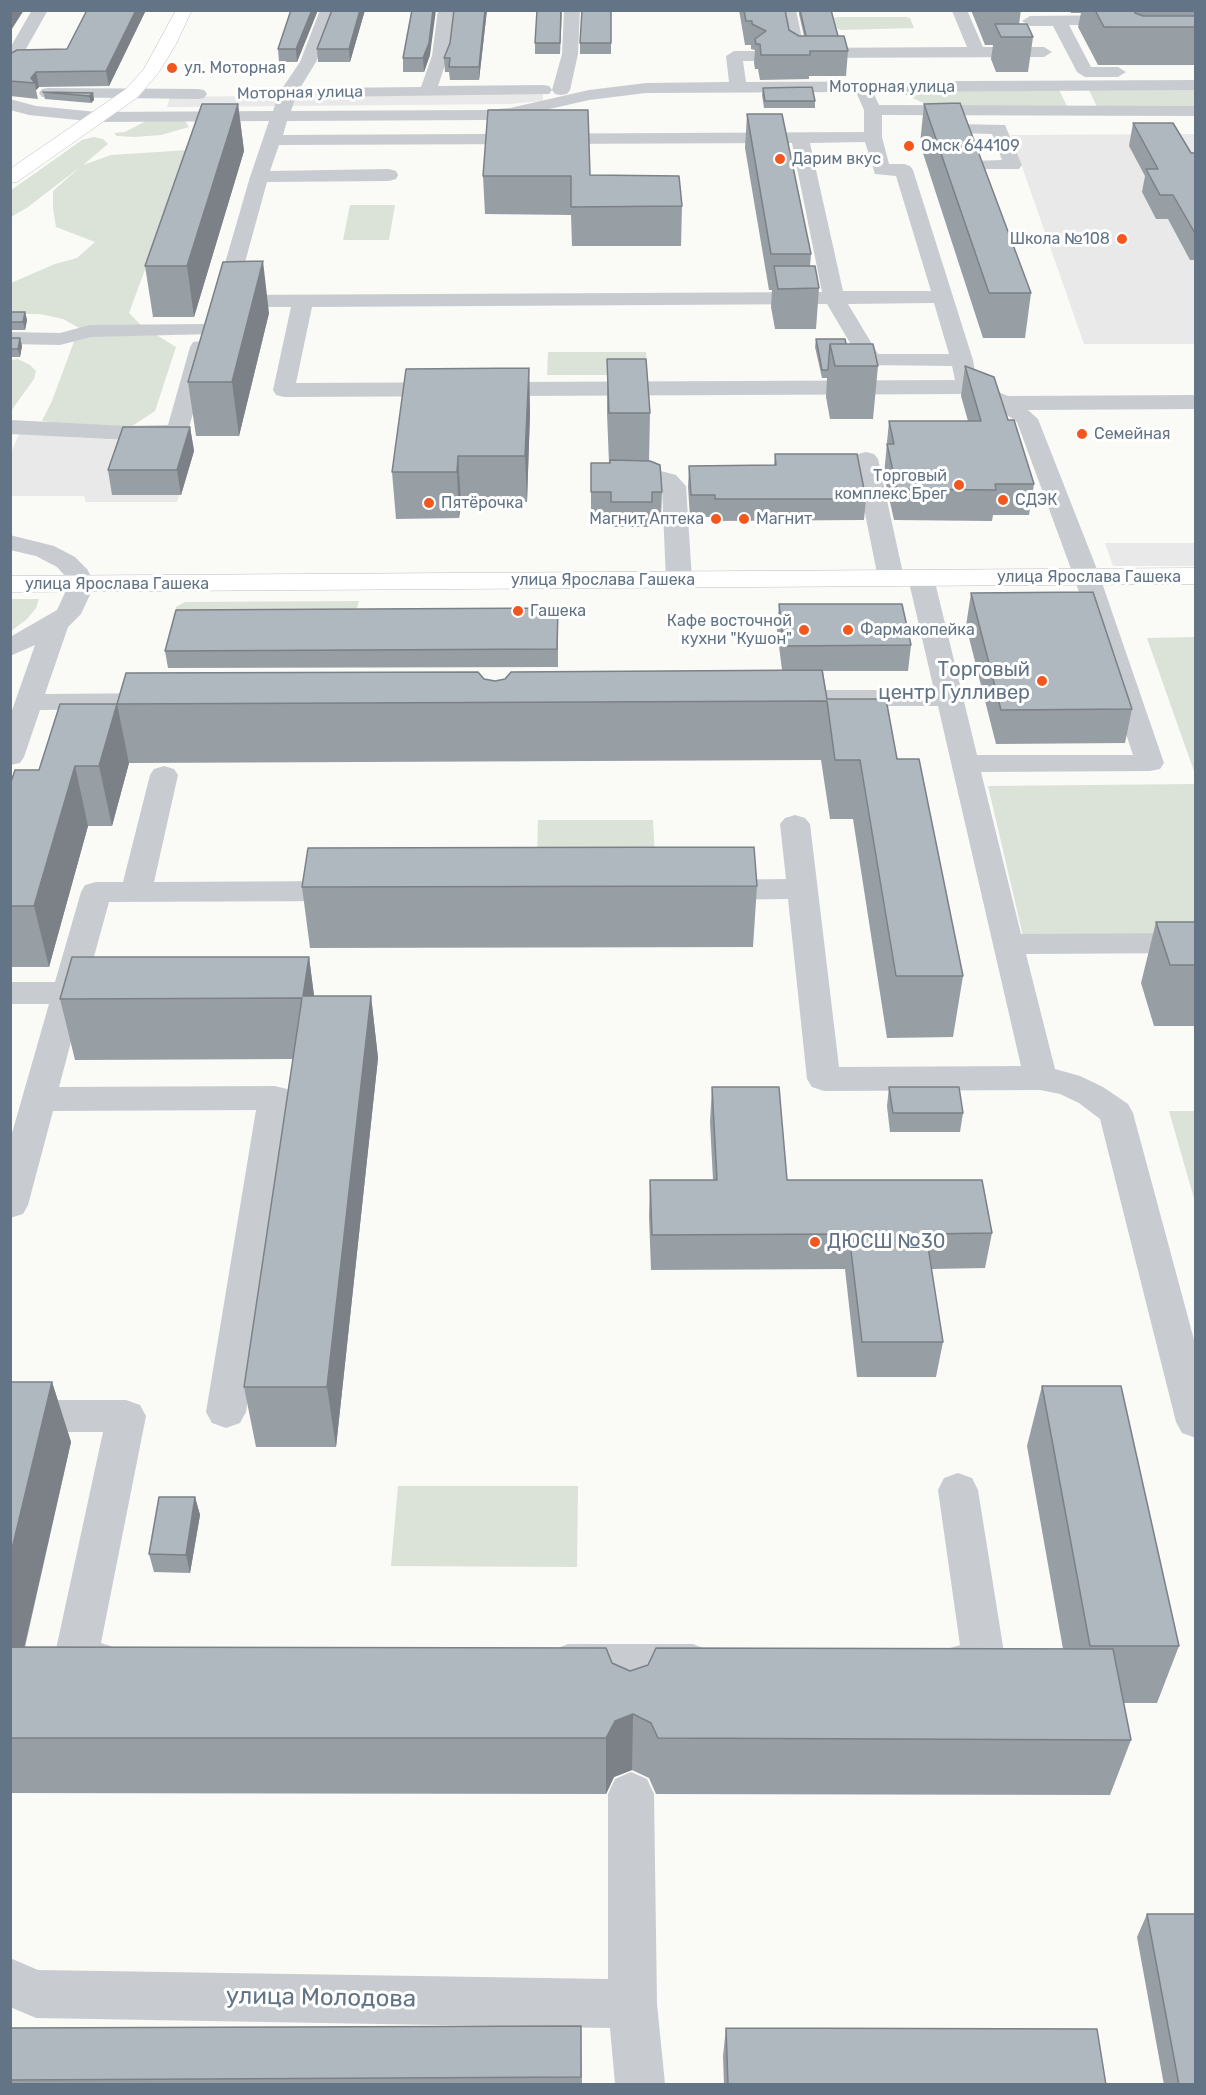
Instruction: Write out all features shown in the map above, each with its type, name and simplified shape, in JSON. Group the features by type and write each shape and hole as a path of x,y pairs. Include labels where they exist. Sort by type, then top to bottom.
{"main road":[{"path":"10,178 132,93 151,72 168,44 184,10"},
{"name":"улица Ярослава Гашека","path":"10,584 1196,576"}],"street":[{"path":"10,63 40,10"},
{"path":"10,427 127,433 177,431 211,315 224,301 259,177 288,93 308,62 328,10"},
{"path":"428,91 440,56 446,10"},
{"path":"561,90 570,54 572,10"},
{"path":"788,10 797,53 1044,52"},
{"path":"960,11 977,52"},
{"path":"1027,16 1059,21 1123,20 1137,46 1196,46"},
{"path":"1027,16 1044,52 1083,111"},
{"path":"1059,21 1085,72 1147,72"},
{"path":"738,87 734,56 755,56"},
{"name":"Моторная улица","path":"10,104 35,111 97,117 486,115 510,113 589,95 646,88 1196,86"},
{"path":"862,87 873,111 873,137 881,170 904,170 962,360 967,387"},
{"name":"Моторная улица","path":"266,94 561,90 589,95"},
{"name":"Моторная улица","path":"10,94 220,94"},
{"name":"Моторная улица","path":"873,111 1196,111"},
{"path":"961,112 968,129"},
{"path":"941,129 999,129 1013,165 976,165"},
{"path":"273,140 873,137"},
{"path":"800,138 834,298 885,386"},
{"path":"259,177 389,175"},
{"path":"224,301 941,297"},
{"path":"303,301 284,390 967,387 1005,403 1027,419 1087,577 1150,763 966,764"},
{"path":"10,338 60,339 90,331 206,330"},
{"path":"871,360 962,360"},
{"path":"1005,403 1196,402"},
{"path":"866,459 919,620 950,698 1041,1078"},
{"path":"607,477 657,477 668,480 674,486 679,580"},
{"path":"10,542 45,551 66,562 78,574 82,584 68,614 10,648"},
{"path":"10,757 56,623"},
{"path":"759,699 950,698"},
{"path":"30,702 189,701"},
{"path":"136,892 164,775"},
{"path":"795,824 824,1079 1041,1078 1068,1084 1091,1095 1116,1113 1196,1422"},
{"path":"683,890 802,889"},
{"path":"10,1205 96,892 372,891"},
{"path":"1009,944 1196,943"},
{"path":"10,993 117,993"},
{"path":"40,1099 275,1098 226,1412"},
{"path":"10,1416 126,1416 75,1663 146,1663"},
{"path":"913,1664 984,1665 958,1490"},
{"path":"536,1664 630,1684 724,1664"},
{"path":"631,1794 633,2004 640,2085"},
{"name":"улица Молодова","path":"10,1982 36,1994 633,2004"}],"shaded area":[{"path":"906,17 910,18 914,28 841,30 837,28 834,18"},
{"path":"1195,89 1195,107 1097,107 1089,90"},
{"path":"895,90 1059,90 1067,106 932,107"},
{"path":"543,93 543,101 508,104 167,107 170,97"},
{"path":"146,121 185,121 189,127 161,135 134,137 117,136 114,133 125,132"},
{"name":"Школа №108","path":"1195,134 1195,344 1084,344 1011,135"},
{"path":"94,137 103,139 108,144 83,165 111,155 189,150 129,313 142,326 176,347 155,411 129,428 75,426 42,421 52,401 79,328 63,319 40,314 11,314 11,283 55,264 77,258 95,242 56,227 53,191 80,167 28,207 11,217 10,191 82,140"},
{"path":"350,205 395,205 389,240 343,240"},
{"path":"548,352 646,352 647,375 547,375"},
{"path":"18,359 36,371 34,379 11,411 11,360"},
{"path":"19,434 118,440 187,439 194,445 177,502 86,502 84,496 11,496 10,455"},
{"path":"1105,543 1195,543 1195,566 1113,566"},
{"path":"11,599 39,599 36,608 27,619 11,631"},
{"path":"359,601 357,608 349,610 176,610 176,607 185,602"},
{"path":"1196,637 1195,774 1147,638"},
{"path":"1195,784 1195,935 1023,936 988,786"},
{"path":"538,820 653,820 655,858 537,859"},
{"path":"1169,1111 1195,1111 1195,1202"},
{"path":"398,1486 578,1486 577,1567 391,1566"}],"building":[{"path":"87,10 136,10 106,71 36,72 31,78 35,83 10,81 10,54 17,50 67,49"},
{"path":"291,10 312,10 296,49 278,49"},
{"path":"332,10 360,10 349,49 317,49"},
{"path":"412,10 433,10 429,43 423,58 403,58"},
{"path":"454,10 485,10 479,67 449,67 450,58 444,58 450,43"},
{"path":"537,10 561,10 560,43 535,43"},
{"path":"582,10 611,10 611,43 580,43"},
{"path":"744,10 785,10 789,30 799,36 844,36 848,51 810,51 810,55 761,55 760,44 756,44 755,39 766,31 752,24 752,21 746,21"},
{"path":"800,10 831,10 838,36 806,36"},
{"path":"1095,10 1134,10 1135,13 1143,16 1196,16 1196,27 1104,27"},
{"path":"995,24 1027,24 1033,37 1001,37"},
{"path":"812,87 815,101 765,101 763,88"},
{"path":"43,92 93,93 89,96"},
{"path":"960,103 1031,293 989,293 924,104"},
{"path":"202,104 238,104 187,266 145,266"},
{"path":"488,110 588,110 590,175 679,176 682,206 571,207 571,176 483,176"},
{"path":"747,114 782,114 811,254 771,254"},
{"path":"1133,123 1173,123 1191,153 1196,153 1196,235 1173,195 1160,195 1146,169 1158,169"},
{"path":"263,261 232,382 188,382 223,262"},
{"path":"774,266 815,266 819,288 778,289"},
{"path":"10,312 25,312 23,322 10,322"},
{"path":"10,338 20,338 18,349 10,349"},
{"path":"816,339 845,339 846,344 830,344 828,370 822,370"},
{"path":"830,344 873,344 878,366 835,366"},
{"path":"607,359 646,359 650,413 609,413"},
{"path":"965,366 994,377 1008,420 1014,420 1034,484 995,484 996,490 897,489 887,444 894,444 889,421 981,421"},
{"path":"529,368 525,456 458,456 457,472 392,472 406,369"},
{"path":"123,427 190,427 177,470 108,470"},
{"path":"775,454 857,454 866,499 715,499 715,495 691,495 689,466 776,465"},
{"path":"610,460 650,461 660,465 662,492 652,492 652,502 611,502 611,492 591,492 591,463 610,463"},
{"name":"Торговый центр Гулливер","path":"1093,592 1132,709 1001,710 971,593"},
{"path":"779,604 902,604 911,645 784,646"},
{"path":"558,608 557,649 165,651 176,610"},
{"path":"822,670 827,699 886,699 897,759 919,759 963,976 896,976 860,760 835,760 827,701 117,704 126,673 478,672 484,679 495,681 505,679 511,672"},
{"path":"60,704 117,704 99,766 75,766 34,906 10,906 10,785 15,770 39,770"},
{"path":"754,847 757,886 302,887 308,848"},
{"path":"1156,922 1196,922 1196,965 1170,965"},
{"path":"72,957 309,957 303,996 371,996 327,1387 244,1387 302,998 60,999"},
{"name":"ДЮСШ №30","path":"712,1087 779,1087 787,1180 982,1180 992,1233 926,1234 943,1342 862,1342 849,1234 652,1235 650,1180 717,1180"},
{"path":"889,1087 959,1087 963,1113 893,1113"},
{"path":"10,1382 52,1382 10,1557"},
{"path":"1042,1386 1121,1386 1179,1646 1090,1646"},
{"path":"159,1497 195,1497 186,1555 149,1554"},
{"path":"10,1647 606,1648 612,1663 630,1671 648,1665 656,1648 1113,1649 1131,1740 658,1738 651,1723 633,1714 615,1721 606,1738 10,1738"},
{"path":"1147,1914 1196,1914 1196,2085 1179,2085"},
{"path":"581,2026 581,2077 10,2080 10,2028"},
{"path":"726,2028 1097,2029 1106,2085 728,2085"}],"place":[{"name":"ул. Моторная","path":"172,68"},
{"name":"Омск 644109","path":"909,146"},
{"name":"Дарим вкус","path":"780,159"},
{"name":"Школа №108","path":"1122,239"},
{"name":"Семейная","path":"1082,434"},
{"name":"Торговый комплекс Брег","path":"959,485"},
{"name":"СДЭК","path":"1003,500"},
{"name":"Пятёрочка","path":"429,503"},
{"name":"Магнит Аптека","path":"716,519"},
{"name":"Магнит","path":"744,519"},
{"name":"Гашека","path":"518,611"},
{"name":"Кафе восточной кухни \"Кушон\"","path":"804,630"},
{"name":"Фармакопейка","path":"848,630"},
{"name":"Торговый центр Гулливер","path":"1042,681"},
{"name":"ДЮСШ №30","path":"815,1242"}]}
